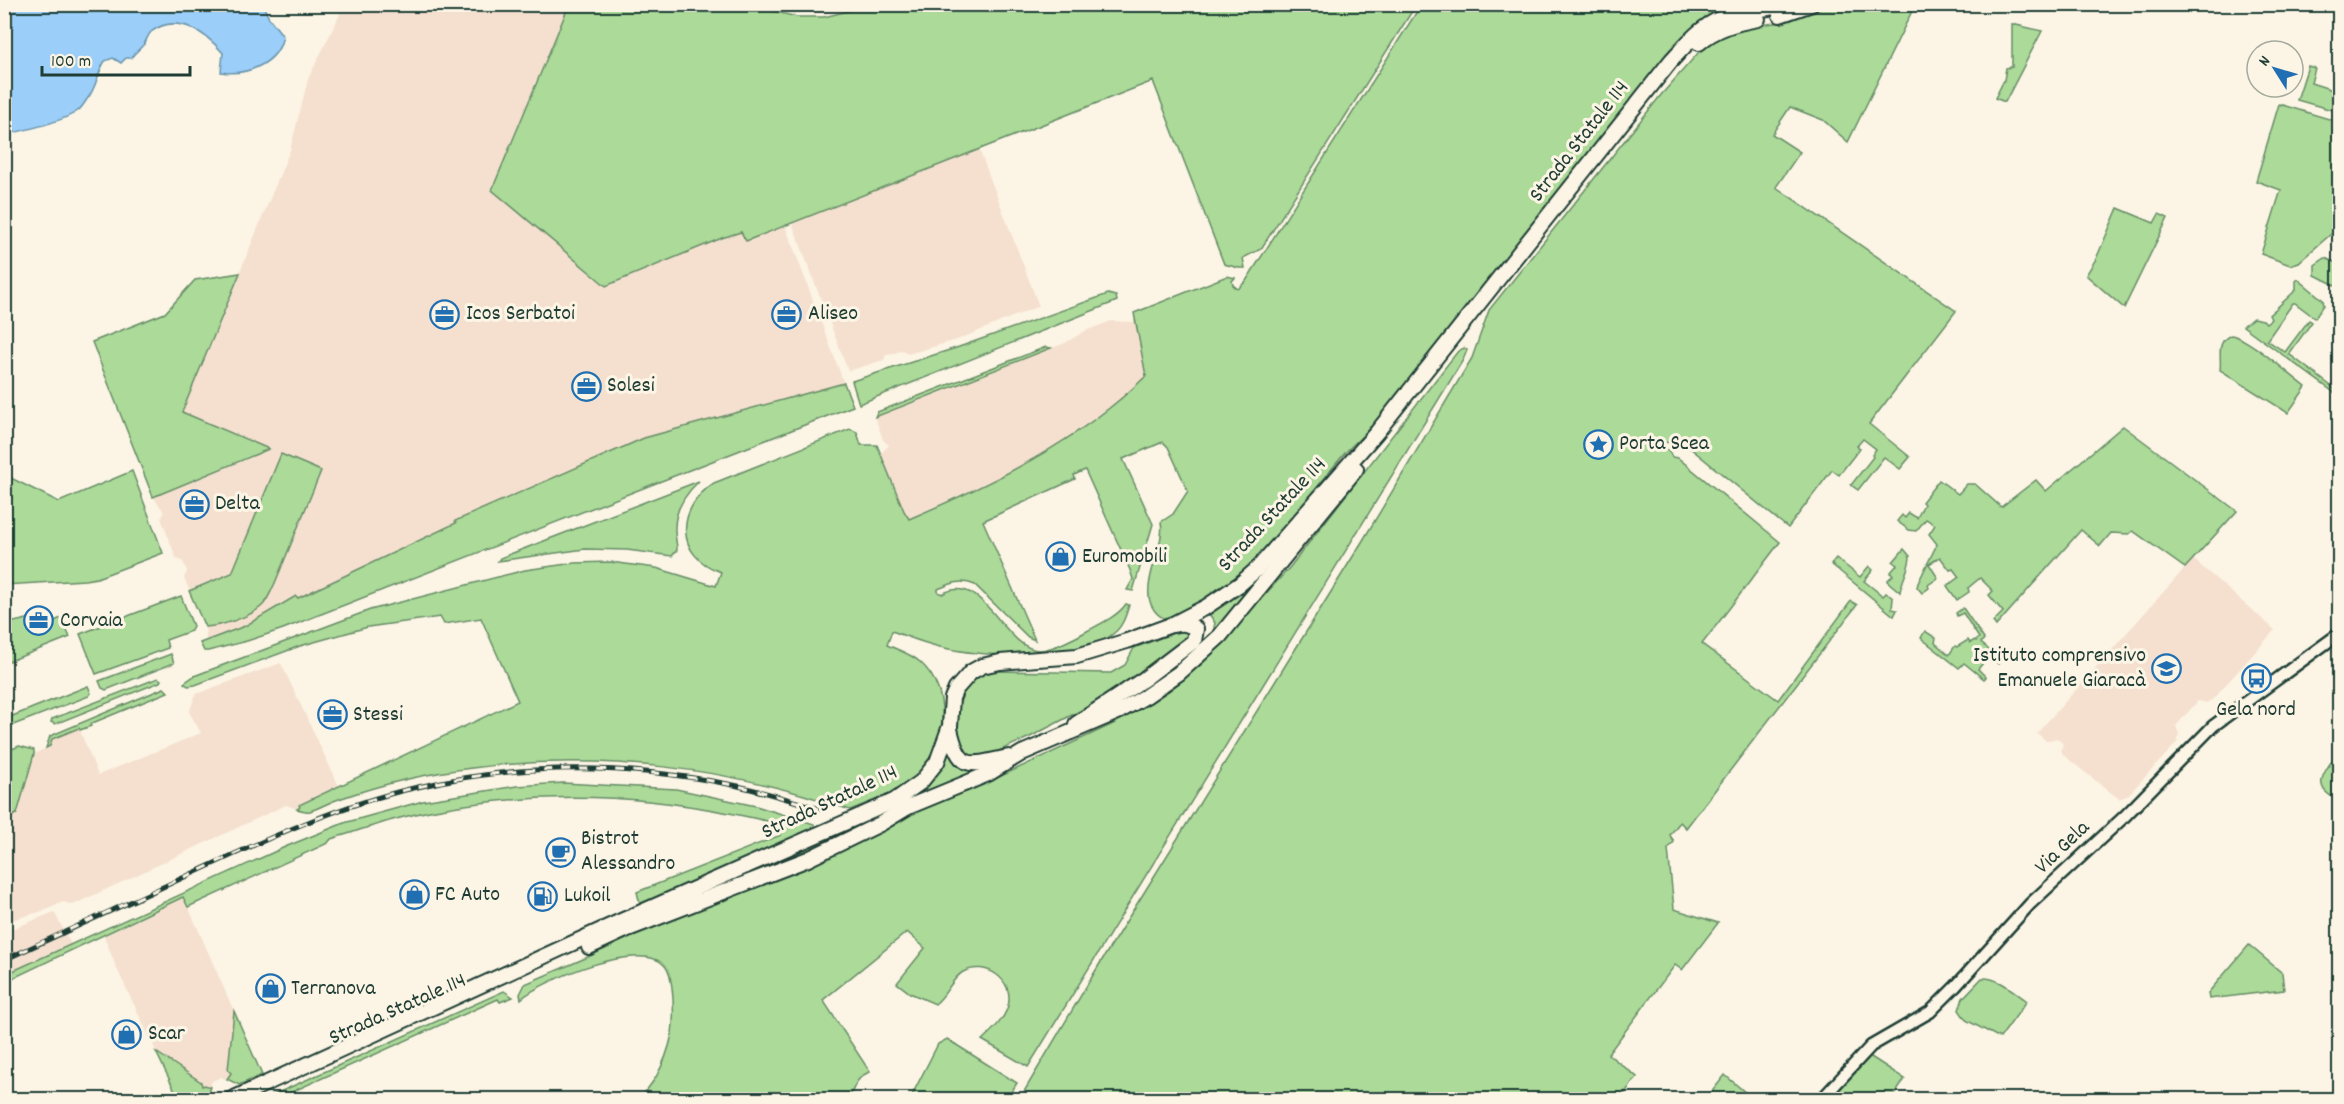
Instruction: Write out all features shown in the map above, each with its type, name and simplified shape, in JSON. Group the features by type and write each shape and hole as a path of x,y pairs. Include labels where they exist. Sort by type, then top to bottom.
{"main road":[{"name":"Strada Statale 114","path":"230,1100 621,921 894,801 921,782 937,762 950,726 952,699 956,689 971,672 982,666 1000,662 1077,656 1172,625 1226,594 1257,569 1377,432 1693,36 1717,19 1734,13 1789,4"},
{"name":"Strada Statale 114","path":"250,1100 628,929 808,859 880,824 908,807 988,774 1022,753 1120,711 1146,696 1192,663 1220,636 1291,551 1699,43 1709,34 1736,23 1787,14 1812,4"},
{"path":"1060,736 1194,641 1196,629 1183,623 1172,625"},
{"path":"950,726 957,753 968,762 975,764 1022,753"}],"street":[{"name":"Via Gela","path":"1821,1100 1871,1046 1930,1012 1950,993 2031,904 2125,816 2212,726 2340,633"}],"shaded area":[{"path":"336,5 569,5 493,190 710,244 741,232 746,240 785,225 844,383 644,438 456,521 298,598 295,596 245,626 206,640 205,627 184,578 187,571 183,562 176,558 161,518 164,513 153,497 269,450 182,412 290,150 308,79 340,14"},
{"path":"979,149 1039,306 957,340 908,354 903,350 886,355 884,360 848,371 792,223"},
{"path":"1227,276 1132,390 1070,437 1023,466 909,519 880,454 889,445 883,440 875,417 1065,343 1085,331 1111,321 1134,322 1134,313"},
{"name":"Istituto comprensivo Emanuele Giaracà","path":"2193,559 2275,630 2212,700 2206,703 2198,701 2176,726 2179,734 2177,743 2127,796 2119,799 2063,755 2061,749 2063,744 2057,738 2046,741 2037,733"},
{"path":"281,663 339,786 299,805 297,809 286,805 73,905 63,902 46,910 5,922 5,757 25,749 34,754 50,746 52,739 79,728 98,775 201,733 189,712 196,694"},
{"path":"184,897 262,1075 239,1085 221,1077 212,1081 206,1099 179,1099 116,967 104,936"},
{"path":"54,912 71,944 5,975 5,932"}],"green space":[{"path":"876,4 1416,5 1261,249 1243,258 1245,268 1224,264 1153,81 746,241 741,232 722,238 606,286 492,190 569,5 748,5 797,17 824,17"},
{"path":"1421,5 1738,5 1705,18 1687,36 1376,424 1346,452 1280,535 1244,573 1223,589 1192,608 1173,616 1163,618 1153,609 1149,598 1149,586 1159,545 1161,522 1173,514 1188,491 1168,447 1163,442 1123,459 1153,524 1133,591 1127,590 1133,579 1130,570 1085,470 1074,475 1075,479 983,521 1035,640 1028,637 975,585 956,582 938,589 938,592 942,594 957,590 970,593 982,601 1015,638 1027,647 1040,650 1058,646 1108,619 1126,604 1129,605 1128,609 1120,627 1100,642 1081,649 1059,653 1010,655 966,652 934,645 892,631 887,645 909,654 920,662 931,674 942,704 942,720 934,752 926,766 909,784 884,797 850,810 759,783 664,767 616,763 520,763 455,770 405,780 305,811 297,809 299,805 518,701 481,618 444,624 440,617 368,627 300,646 195,685 188,686 184,683 194,676 370,610 525,570 574,563 610,562 656,568 716,586 721,572 706,565 695,555 688,543 686,531 687,518 692,505 701,493 714,483 850,429 857,432 861,445 877,445 909,519 1004,475 1092,421 1146,376 1134,313 1227,276 1235,278 1232,281 1233,285 1238,289 1246,281"},
{"path":"1827,5 1915,5 1848,142 1823,120 1790,107 1772,134 1800,152 1776,187 1956,311 1869,424 1910,457 1900,469 1884,457 1858,490 1851,485 1873,457 1876,449 1863,439 1857,446 1860,448 1839,475 1832,470 1788,528 1684,443 1659,442 1672,457 1678,458 1780,542 1702,644 1778,700 1851,601 1857,605 1686,828 1680,822 1670,835 1674,842 1668,849 1674,909 1718,923 1682,970 1675,965 1608,1054 1637,1077 1620,1099 1591,1099 1583,1094 1577,1095 1574,1100 1019,1100 1099,965 1362,542 1472,358 1489,310 1661,95 1706,44 1739,28 1789,21"},
{"path":"2012,24 2042,31 2005,102 1995,98 2004,80 2006,68 2012,67"},
{"path":"2308,66 2315,68 2311,83 2339,92 2339,112 2297,100 2305,99 2305,75"},
{"path":"2279,104 2339,122 2339,227 2299,262 2290,265 2261,254 2281,190 2256,181"},
{"path":"2118,208 2154,223 2159,214 2168,218 2124,308 2086,275 2096,259"},
{"path":"2325,258 2339,264 2339,287 2315,275 2315,265"},
{"path":"240,273 182,412 269,449 153,497 92,342 165,313 195,280"},
{"path":"2298,279 2323,300 2324,305 2315,318 2293,303 2267,340 2285,352 2309,320 2312,322 2289,354 2339,392 2339,396 2243,326 2253,318 2266,323 2271,319 2269,315 2296,290"},
{"path":"1108,294 1116,296 1117,301 859,404 852,381 959,347"},
{"path":"2231,335 2248,343 2306,387 2288,413 2220,370 2221,345"},
{"path":"1046,347 1051,348 875,417 877,412"},
{"path":"1464,348 1467,350 1463,360 1028,1067 982,1040 1001,1021 1008,1006 1007,988 997,975 981,969 963,972 935,1004 910,993 897,983 925,948 907,932 823,1000 870,1072 859,1079 849,1099 641,1099 656,1077 666,1056 673,1027 671,980 665,966 653,959 636,957 616,959 593,965 550,982 521,999 520,994 525,984 634,934 832,854 884,830 913,811 969,791 1113,724 1169,691 1203,663 1290,567 1458,351"},
{"path":"844,383 853,406 283,629 208,651 204,651 200,643 245,626 296,596 298,598 456,523 455,521 644,438"},
{"path":"2123,426 2237,511 2185,568 2133,531 2129,534 2111,533 2100,546 2081,530 1996,626 1993,622 2003,612 1989,595 1993,591 1980,578 1968,588 1969,592 1957,600 1947,586 1959,577 1940,557 1929,564 1938,578 1922,593 1917,587 1937,544 1929,534 1935,525 1926,519 1916,531 1909,530 1897,521 1902,515 1905,518 1909,513 1917,518 1924,504 1922,502 1939,480 1958,494 1967,484 1975,484 2001,507 2036,480 2046,491"},
{"path":"281,454 321,471 275,583 265,603 258,609 236,620 205,627 189,591 232,573"},
{"path":"132,471 163,553 97,578 5,585 5,475 59,502"},
{"path":"699,481 689,491 678,509 675,523 677,550 672,556 627,550 585,549 498,561 500,558"},
{"path":"1904,549 1910,556 1910,560 1900,592 1887,581 1893,575 1890,573 1897,565 1893,562"},
{"path":"1279,550 1244,600 1203,644 1156,682 1103,712 1192,651 1213,632 1215,623 1207,614"},
{"path":"1836,558 1860,577 1869,566 1873,570 1864,581 1883,596 1886,593 1893,598 1892,609 1897,610 1894,616 1831,564"},
{"path":"181,596 193,626 191,631 166,640 168,648 96,674 80,634"},
{"path":"1963,608 1984,639 1981,643 2001,660 1998,664 1989,656 1978,669 1986,677 1984,679 1964,663 1959,668 1921,638 1925,631 1936,638 1935,643 1949,655 1955,646 1968,640 1970,643 1976,641 1979,638 1963,613 1957,616 1956,613"},
{"path":"61,618 70,637 5,663 5,624 27,619 48,624"},
{"path":"1184,629 1189,631 1191,637 1112,694 1030,737 978,760 966,756 961,745 957,724 959,705 966,688 979,676 988,671 1111,673 1125,665 1134,648"},
{"path":"171,654 174,663 106,690 102,688 99,681"},
{"path":"158,678 160,682 55,724 51,722 52,719"},
{"path":"88,686 91,693 89,696 8,727 5,719"},
{"path":"164,688 168,692 90,724 91,726 80,730 79,728 52,739 50,746 46,748 50,736"},
{"path":"19,746 34,750 34,754 17,814 5,819 5,752"},
{"path":"948,749 967,767 985,768 884,813 847,836 827,845 722,886 910,800 937,773"},
{"path":"2339,751 2340,799 2337,799 2323,789 2322,783 2325,770"},
{"path":"563,783 676,789 756,806 814,824 815,827 641,908 637,892 781,835 783,825 697,807 613,798 570,797 485,802 427,812 331,839 328,843 188,907 183,897 5,982 4,975 285,847 344,823 423,801 517,786"},
{"path":"2249,945 2282,973 2284,990 2209,999 2208,993"},
{"path":"1982,978 2000,982 2027,1001 2000,1038 1966,1020 1959,1010 1963,998"},
{"path":"504,991 513,997 500,1002 498,999 276,1099 264,1099"},
{"path":"234,1011 262,1075 239,1085 227,1079 231,1073 228,1070"},
{"path":"947,1039 1017,1083 1007,1099 910,1099 938,1044"},
{"path":"156,1052 201,1082 202,1086 210,1087 206,1099 179,1099"},
{"path":"1868,1055 1905,1079 1892,1099 1826,1100"},
{"path":"1725,1075 1753,1099 1706,1099"}],"water":[{"path":"5,4 263,5 269,18 283,36 280,46 268,61 250,70 231,73 221,72 223,53 200,32 181,25 161,26 151,32 131,58 126,58 121,63 113,58 105,61 92,91 79,110 54,122 5,135"}],"railway":[{"path":"4,960 308,822 362,802 456,779 534,770 573,769 651,773 740,786 820,809"}],"place":[{"name":"Icos Serbatoi","path":"445,314"},
{"name":"Aliseo","path":"787,314"},
{"name":"Solesi","path":"586,386"},
{"name":"Porta Scea","path":"1598,444"},
{"name":"Delta","path":"194,504"},
{"name":"Euromobili","path":"1061,557"},
{"name":"Corvaia","path":"39,621"},
{"name":"Istituto comprensivo Emanuele Giaracà","path":"2167,669"},
{"name":"Gela nord","path":"2256,678"},
{"name":"Stessi","path":"332,715"},
{"name":"Bistrot Alessandro","path":"560,852"},
{"name":"FC Auto","path":"414,895"},
{"name":"Lukoil","path":"543,896"},
{"name":"Terranova","path":"270,989"},
{"name":"Scar","path":"127,1034"}]}
